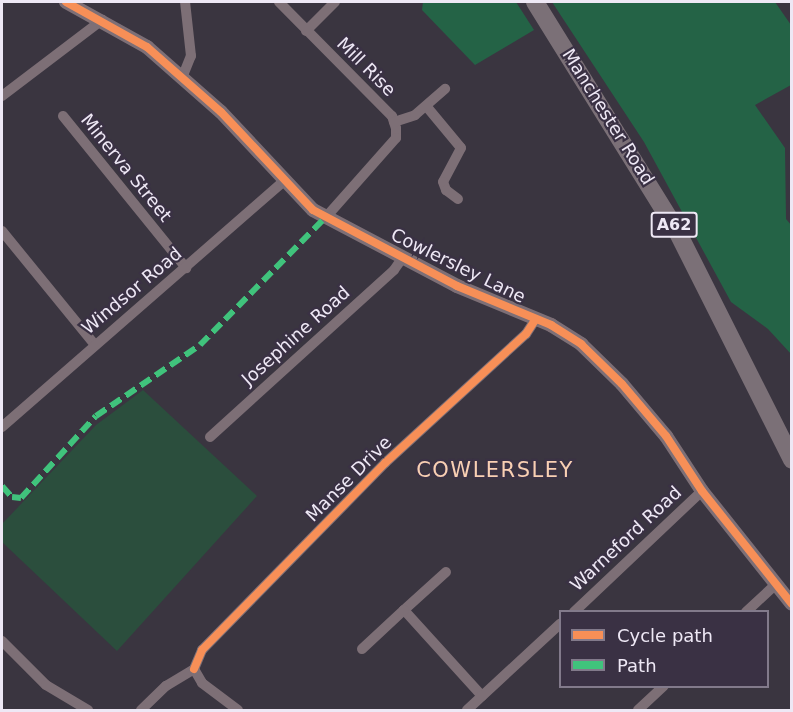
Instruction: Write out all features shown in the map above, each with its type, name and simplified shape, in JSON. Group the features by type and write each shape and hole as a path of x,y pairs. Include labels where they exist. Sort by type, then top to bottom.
{"main road":[{"name":"Manchester Road","path":"535,2 677,231 792,460"}],"street":[{"name":"Cowlersley Lane","path":"66,2 147,47 221,112 313,210 581,344 622,384 666,436 702,491 792,604"},
{"path":"182,78 191,56 184,2"},
{"name":"Mill Rise","path":"279,2 392,116 394,122 396,138 326,217"},
{"path":"306,31 335,2"},
{"path":"2,96 102,20"},
{"path":"394,122 428,107 444,89"},
{"path":"428,107 461,148 443,182 446,190 458,199"},
{"name":"Minerva Street","path":"63,116 186,268"},
{"name":"Windsor Road","path":"2,427 6,411 94,344 186,268 284,181"},
{"path":"2,231 94,344"},
{"name":"Josephine Road","path":"210,437 394,270 403,257"},
{"name":"Manse Drive","path":"194,669 202,650 385,462 519,341 535,320"},
{"name":"Warneford Road","path":"575,610 702,491"},
{"path":"362,649 446,572"},
{"path":"748,610 775,585"},
{"path":"404,610 482,696"},
{"path":"467,711 559,626"},
{"path":"2,641 46,685 88,711"},
{"path":"141,711 166,687 194,669 202,683 238,711"},
{"path":"638,711 663,688"}],"green space":[{"path":"423,2 516,2 534,30 475,65 422,10"},
{"path":"552,2 775,2 791,25 791,85 755,105 785,148 786,219 792,226 791,354 768,329 731,302 644,142"},
{"path":"143,390 257,496 117,651 2,542 2,524 96,425"}],"marked path":[{"path":"2,486 12,497 21,498 96,416 200,345 326,217"}],"cycle path":[{"path":"66,2 147,47 221,112 313,210 457,286 551,325 581,344 622,384 666,436 702,491 792,604"},
{"path":"194,669 202,650 385,463 526,334 535,320"}],"district":[{"name":"COWLERSLEY","path":"495,470"}]}
